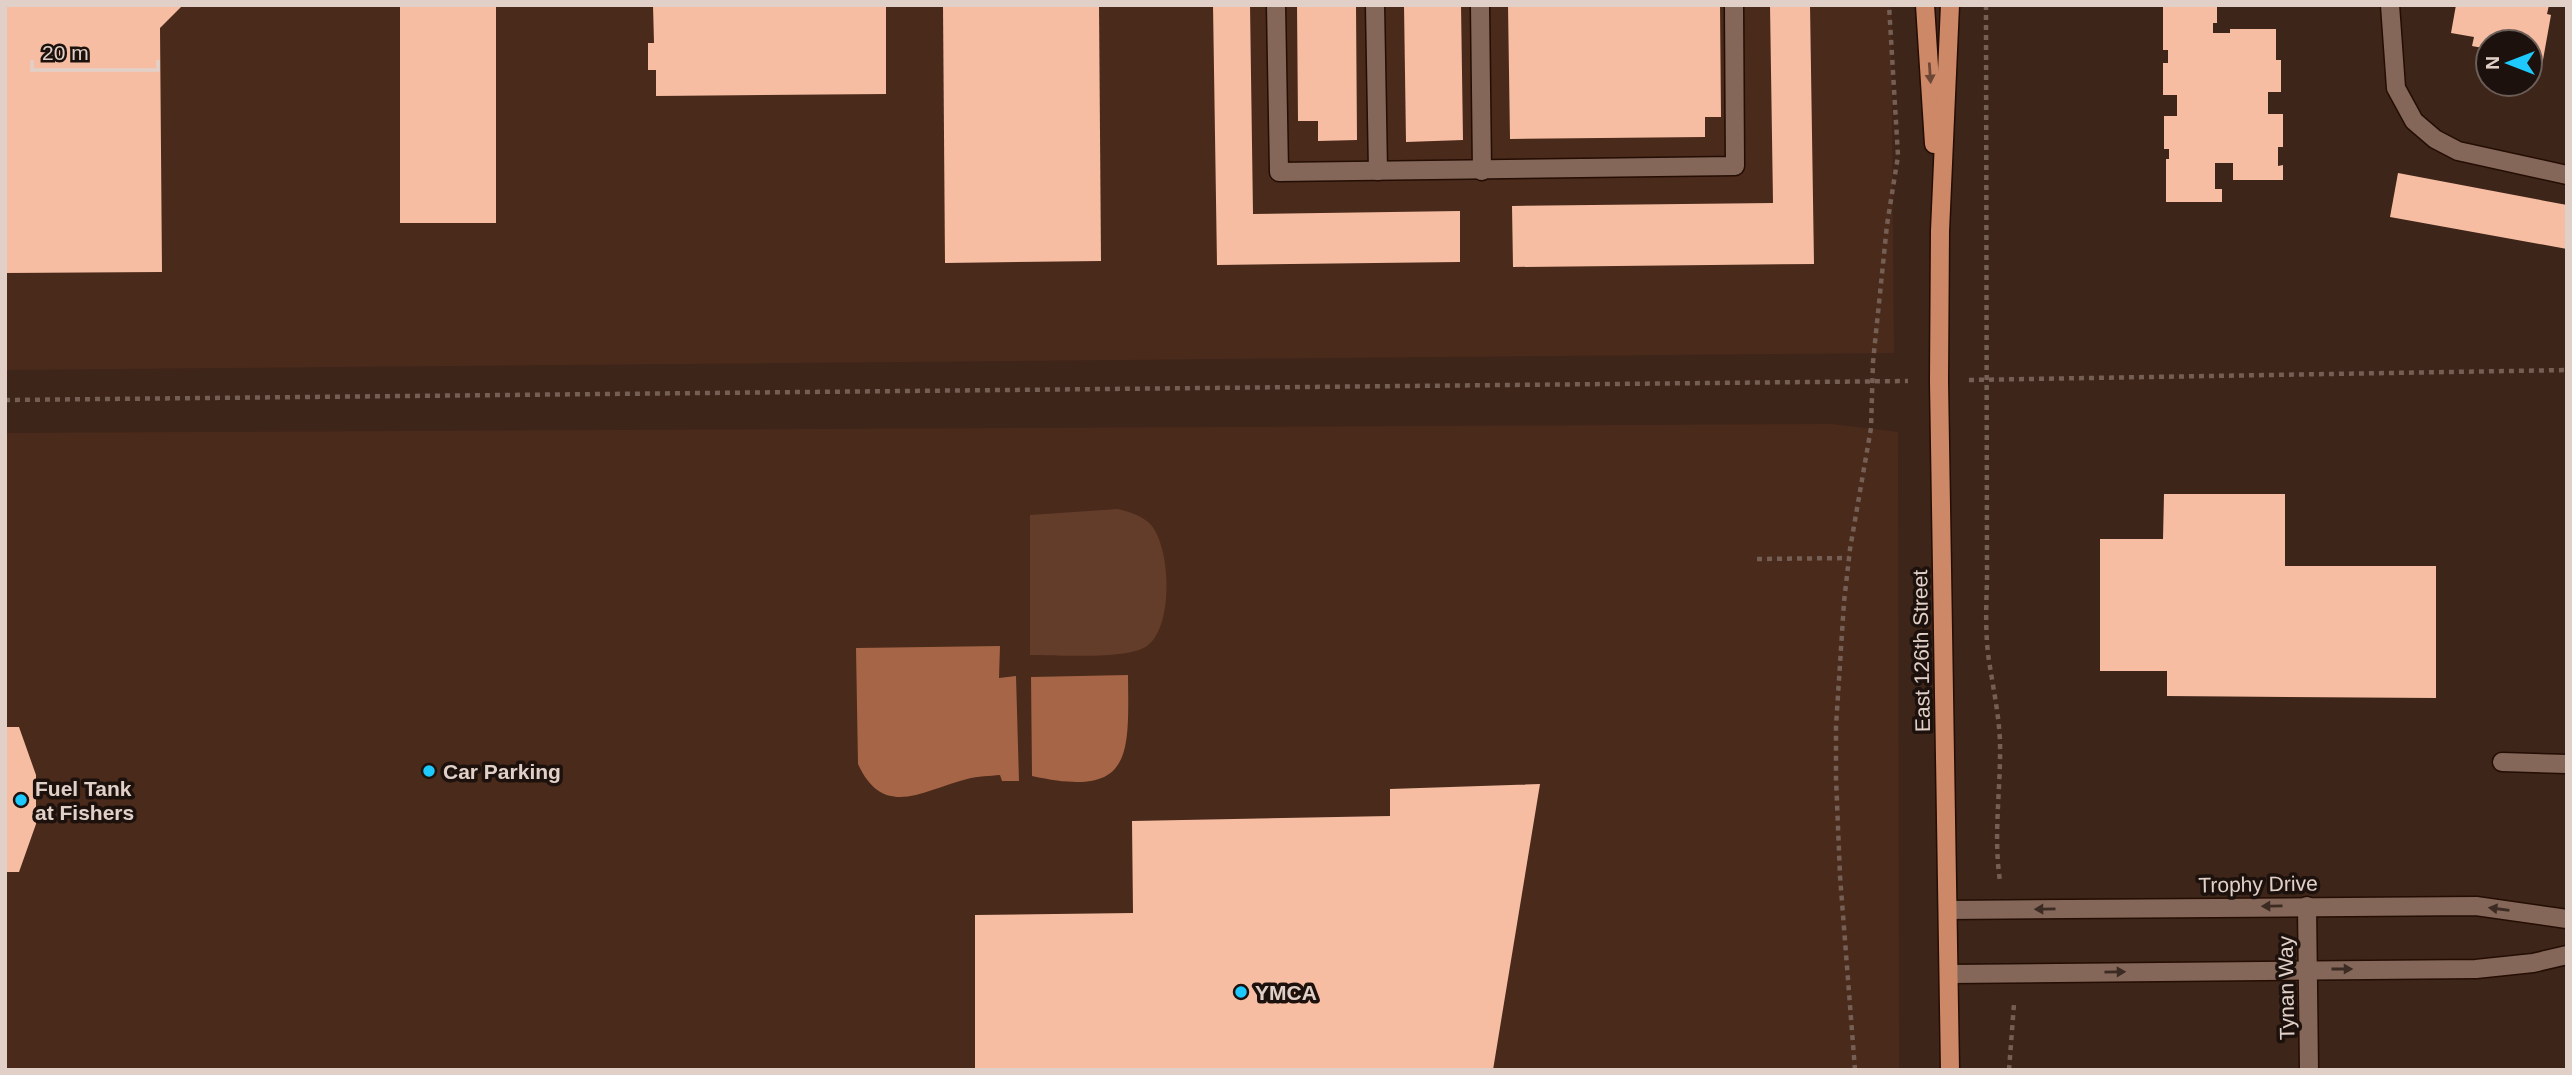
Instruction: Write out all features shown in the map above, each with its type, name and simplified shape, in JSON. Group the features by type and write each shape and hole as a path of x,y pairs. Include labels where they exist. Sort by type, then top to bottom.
{"main road":[{"name":"East 126th Street","path":"1925,5 1940,231"},
{"name":"East 126th Street","path":"1950,5 1940,231 1939,381 1950,1070"}],"street":[{"path":"1276,5 1279,172 1735,166 1734,5"},
{"path":"1375,5 1378,171"},
{"path":"1480,5 1482,171"},
{"path":"2390,5 2396,88 2414,121 2435,139 2458,151 2567,175"},
{"path":"2502,762 2567,764"},
{"name":"Tynan Way","path":"2307,906 2309,1070"},
{"name":"Trophy Drive","path":"1948,910 2476,906 2567,919"},
{"path":"1949,974 2476,969 2533,963 2567,956"}],"path":[{"path":"1855,1070 1844,948 1836,778 1839,678 1849,558 1871,428 1873,362 1887,225 1898,156 1889,5"},
{"path":"1986,5 1985,619 2000,742 1996,850 2004,909"},
{"path":"1967,380 2567,370"},
{"path":"5,400 1911,381"},
{"path":"1757,559 1849,558"},
{"path":"2009,1070 2014,1004 2012,973"}],"shaded area":[{"path":"5,5 1891,5 1894,353 5,370"},
{"path":"1832,424 1898,432 1899,1070 5,1070 5,433"},
{"path":"1118,509 1148,522 1158,536 1163,551 1167,587 1162,622 1156,636 1147,646 1124,653 1091,656 1030,655 1030,515"},
{"path":"1000,646 999,678 1016,676 1019,781 1002,781 1000,775 975,777 906,797 880,792 868,781 858,764 856,648"},
{"path":"1128,675 1127,729 1118,765 1107,776 1089,781 1032,776 1031,677"}],"building":[{"path":"5,5 183,5 160,28 162,272 5,273"},
{"path":"400,5 496,5 496,223 400,223"},
{"path":"653,5 886,5 886,94 656,96 656,70 648,70 648,43 654,43"},
{"path":"943,5 1099,5 1101,261 945,263"},
{"path":"1213,5 1250,5 1253,214 1460,211 1460,262 1217,265"},
{"path":"1297,5 1356,5 1357,140 1318,141 1318,121 1298,121"},
{"path":"1404,5 1461,5 1463,140 1406,142"},
{"path":"1508,5 1720,5 1721,117 1705,117 1705,137 1510,139"},
{"path":"1770,5 1810,5 1814,264 1513,267 1512,206 1773,203"},
{"path":"2163,5 2217,5 2217,23 2213,23 2213,33 2230,33 2230,29 2276,29 2276,60 2281,60 2281,92 2268,92 2268,114 2283,114 2283,147 2278,147 2278,166 2283,165 2283,180 2233,180 2233,163 2215,163 2215,189 2222,189 2222,202 2166,202 2166,159 2169,159 2169,149 2164,149 2164,116 2177,116 2177,95 2163,95 2163,63 2168,63 2168,50 2163,50"},
{"path":"2456,5 2549,5 2547,14 2551,15 2544,54 2544,28 2474,28 2474,37 2451,33"},
{"path":"2398,173 2567,205 2567,249 2390,217"},
{"path":"2164,494 2285,494 2285,566 2436,566 2436,698 2167,696 2167,671 2100,671 2100,539 2163,539"},
{"name":"Fuel Tank at Fishers","path":"5,727 19,727 36,775 36,824 19,872 5,872"},
{"name":"YMCA","path":"1540,784 1493,1070 975,1070 975,915 1133,913 1132,821 1390,816 1390,789"}],"place":[{"name":"Car Parking","path":"429,771"},
{"name":"Fuel Tank at Fishers","path":"21,800"},
{"name":"YMCA","path":"1241,992"}]}
